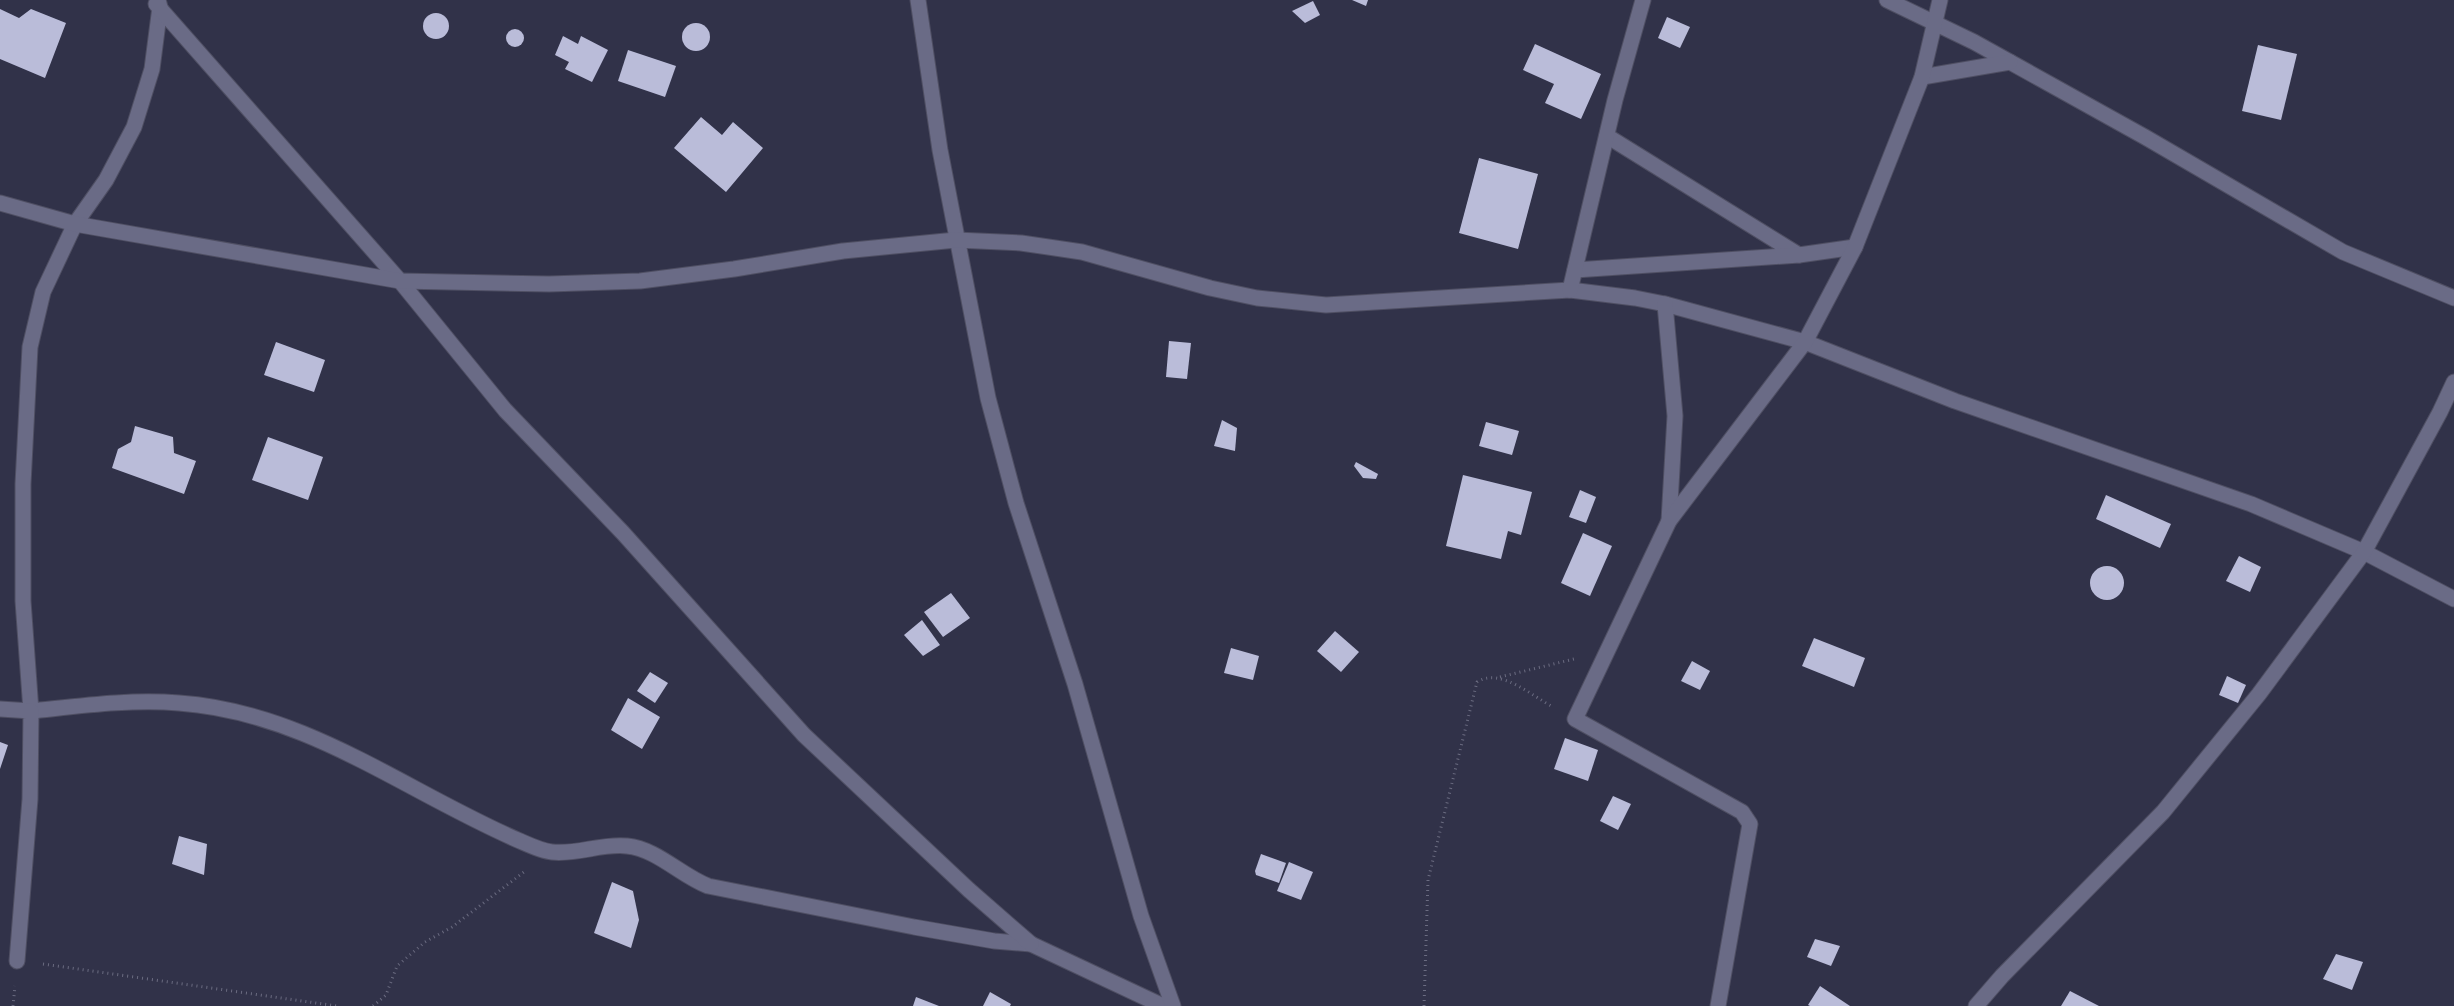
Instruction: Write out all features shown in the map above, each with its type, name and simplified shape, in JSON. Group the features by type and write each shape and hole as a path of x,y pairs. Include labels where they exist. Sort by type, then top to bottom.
{"street":[{"path":"918,0 940,150 988,398 1016,503 1075,684 1141,916 1173,1006"},
{"path":"1570,290 1607,136 1643,0"},
{"path":"1887,0 2010,62 2145,137 2343,252 2454,298"},
{"path":"1718,1006 1750,824 1742,812 1575,720 1669,521 1805,342 1855,246 1922,77 1940,0"},
{"path":"17,960 30,799 32,711 24,601 23,484 30,347 43,292 75,224 106,180 134,127 152,68 156,2"},
{"path":"156,2 400,281 504,410 622,533 804,735 969,890 1031,944 1162,1006"},
{"path":"1922,77 2010,62"},
{"path":"1607,136 1799,255"},
{"path":"0,203 75,224 400,281 549,284 640,281 734,269 843,251 956,240 1021,243 1082,252 1248,296 1326,305 1570,290 1664,304 1805,342 1955,401 2251,504 2364,552 2454,599"},
{"path":"1575,270 1799,255 1855,246"},
{"path":"1664,304 1675,416 1669,521"},
{"path":"1976,1006 2002,976 2163,812 2259,694 2364,552 2440,412 2454,382"},
{"path":"0,709 32,711 109,703 179,702 249,715 320,739 390,773 469,816 520,841 550,852 628,846 651,854 692,880 708,886 922,929 994,941 1031,944"}],"path":[{"path":"1424,1006 1428,880 1477,682 1486,677 1499,678 1607,651"},
{"path":"1499,678 1575,720"},
{"path":"372,1006 386,995 397,966 425,942 452,926 550,852"},
{"path":"17,960 337,1006"}],"building":[{"path":"1352,0 1368,0 1366,6"},
{"path":"1313,1 1320,15 1305,23 1292,11"},
{"path":"0,9 19,18 31,9 66,23 45,78 0,59"},
{"path":"436,13 445,17 449,26 445,35 436,39 427,35 423,26 427,17"},
{"path":"1667,17 1690,27 1680,48 1658,38"},
{"path":"696,23 706,27 710,37 706,47 696,51 686,47 682,37 686,27"},
{"path":"511,29 519,29 524,34 522,45 511,47 506,42 506,34"},
{"path":"563,36 578,44 581,36 608,50 592,82 565,69 569,62 555,55"},
{"path":"1535,44 1601,74 1581,119 1545,103 1554,84 1523,70"},
{"path":"2258,45 2297,54 2281,120 2242,111"},
{"path":"628,50 676,66 665,97 618,81"},
{"path":"701,117 722,135 733,122 763,148 726,192 674,148"},
{"path":"1479,158 1538,174 1518,249 1459,233"},
{"path":"1169,341 1191,343 1187,379 1166,377"},
{"path":"276,342 325,360 314,392 264,375"},
{"path":"1222,420 1237,428 1235,451 1214,446"},
{"path":"1486,422 1519,431 1512,455 1479,446"},
{"path":"135,426 173,437 174,453 196,461 184,494 112,468 118,449 131,442"},
{"path":"268,437 323,457 308,500 252,480"},
{"path":"1356,462 1378,474 1376,479 1363,478 1354,466"},
{"path":"1463,475 1532,492 1521,535 1508,531 1501,559 1446,546"},
{"path":"1580,490 1596,497 1586,523 1569,517"},
{"path":"2106,495 2171,524 2160,548 2096,519"},
{"path":"1583,533 1612,546 1590,596 1561,583"},
{"path":"2239,556 2261,567 2250,592 2226,581"},
{"path":"2107,566 2119,571 2124,583 2119,595 2107,600 2095,595 2090,583 2095,571"},
{"path":"951,593 970,618 943,637 924,612"},
{"path":"922,620 940,645 923,656 904,635"},
{"path":"1335,631 1359,652 1341,672 1317,651"},
{"path":"1814,638 1865,658 1854,687 1802,666"},
{"path":"1231,648 1259,656 1253,680 1224,673"},
{"path":"1692,661 1710,671 1700,690 1681,681"},
{"path":"650,672 668,683 655,703 637,691"},
{"path":"2227,676 2246,685 2238,703 2219,695"},
{"path":"628,698 660,717 642,749 611,730"},
{"path":"1565,738 1598,750 1588,781 1554,769"},
{"path":"0,742 8,745 0,769"},
{"path":"1613,796 1631,804 1618,830 1600,821"},
{"path":"179,836 207,844 204,875 172,864"},
{"path":"1261,854 1286,863 1279,883 1256,875 1255,871"},
{"path":"1289,862 1313,872 1301,900 1277,891"},
{"path":"612,882 633,891 639,920 631,948 594,933"},
{"path":"1815,939 1840,946 1831,966 1807,957"},
{"path":"2336,954 2363,962 2352,990 2323,979"},
{"path":"1820,986 1850,1006 1808,1005"},
{"path":"2070,991 2099,1006 2061,1006"},
{"path":"990,992 1011,1004 1010,1006 983,1006"},
{"path":"916,997 939,1006 913,1006"}]}
